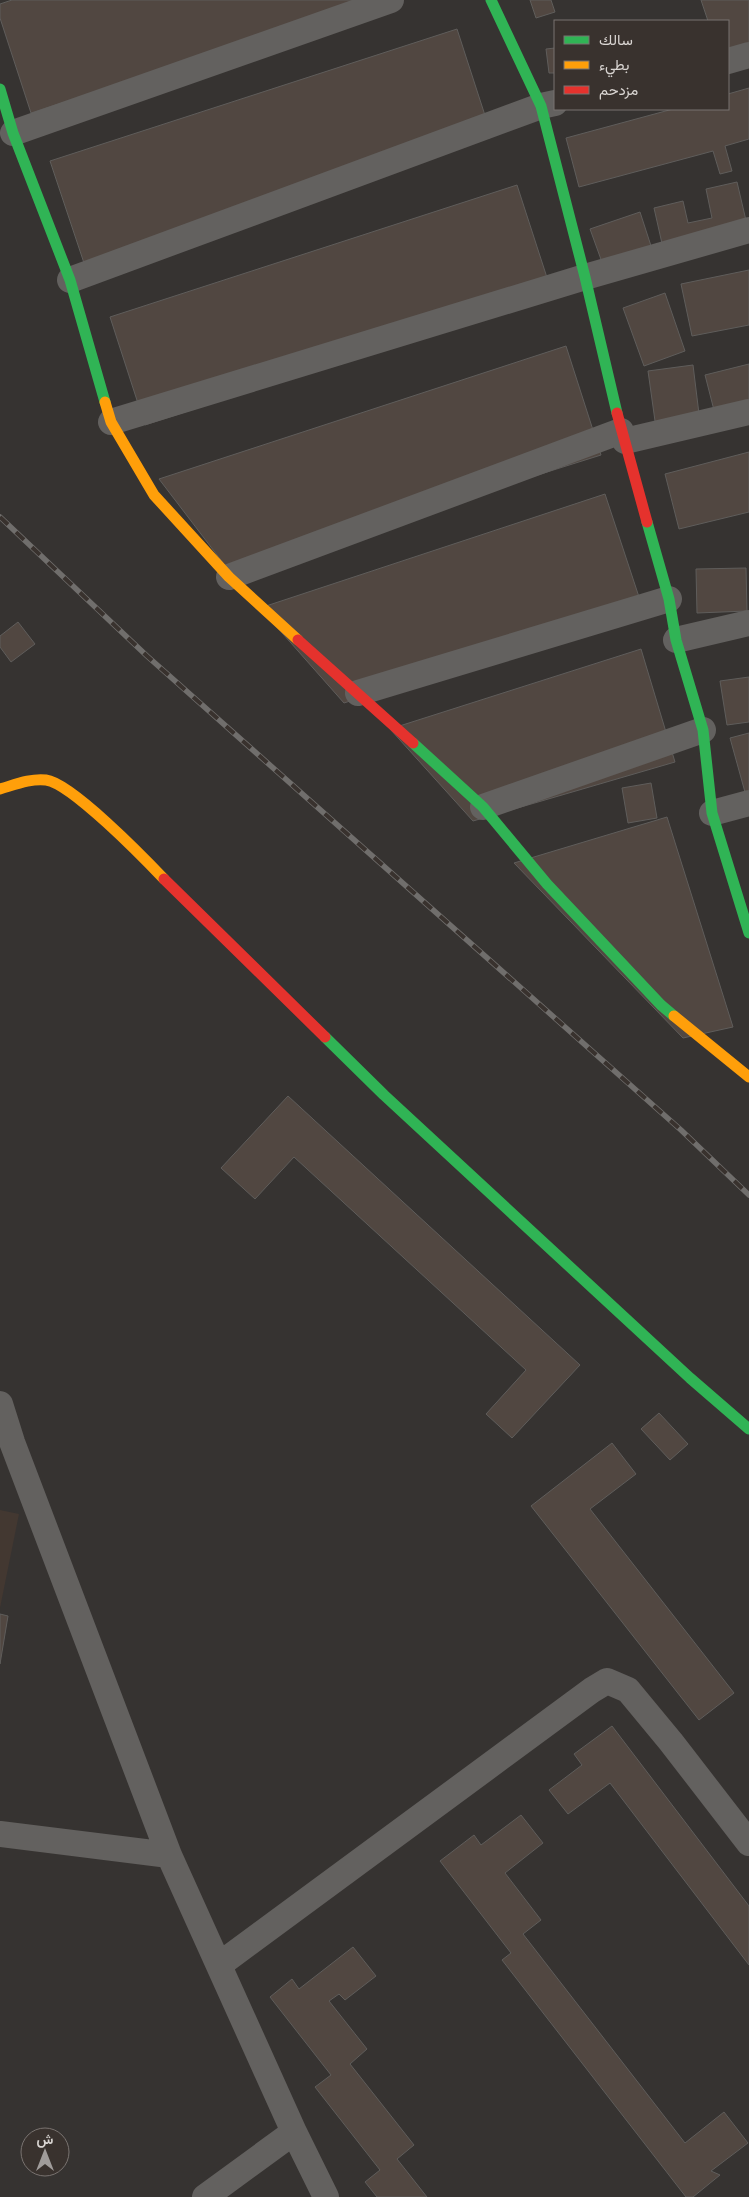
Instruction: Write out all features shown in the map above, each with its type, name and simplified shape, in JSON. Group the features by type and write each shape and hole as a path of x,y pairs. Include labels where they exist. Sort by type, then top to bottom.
{"street":[{"path":"13,133 391,0"},
{"path":"491,0 548,104 585,277 623,436 669,599 676,640 702,730 712,812 749,933"},
{"path":"729,61 749,55"},
{"path":"0,90 13,133 70,280 111,422 154,495 229,577 483,807 547,884 661,1005 749,1077"},
{"path":"70,280 548,104"},
{"path":"111,422 585,277 749,230"},
{"path":"229,577 623,436 749,412"},
{"path":"358,693 669,599"},
{"path":"676,640 749,623"},
{"path":"483,807 702,730"},
{"path":"0,789 34,780 47,780 60,785 116,831 384,1095 682,1371 749,1429"},
{"path":"712,812 749,803"},
{"path":"0,1404 19,1460 169,1855 294,2132 326,2197"},
{"path":"219,1965 592,1690 607,1681 628,1690 671,1742 749,1844"},
{"path":"0,1834 169,1855"},
{"path":"205,2197 294,2132"}],"shaded area":[{"path":"0,1510 19,1514 0,1608"}],"building":[{"path":"12,0 380,0 31,113 0,18 0,4"},
{"path":"530,0 551,0 555,12 536,18"},
{"path":"701,0 749,0 749,56 729,64 729,20 708,20"},
{"path":"457,29 492,137 86,269 50,161"},
{"path":"554,48 554,73 549,73 546,49"},
{"path":"749,88 749,139 725,146 732,171 720,174 713,151 579,187 566,138 669,110 729,110 729,94"},
{"path":"737,182 748,229 663,248 654,208 683,201 688,223 712,218 706,189"},
{"path":"517,185 552,293 145,425 110,317"},
{"path":"640,212 652,249 603,265 590,229"},
{"path":"749,270 749,325 692,336 681,284"},
{"path":"665,293 685,351 644,366 623,308"},
{"path":"566,346 601,455 230,572 159,479"},
{"path":"749,364 749,410 716,418 705,375"},
{"path":"693,365 700,422 656,428 648,371"},
{"path":"749,452 749,512 679,529 665,474"},
{"path":"605,494 642,606 344,703 260,608"},
{"path":"746,568 747,611 697,613 696,569"},
{"path":"18,622 35,644 11,662 0,647 0,636"},
{"path":"641,649 675,762 473,821 390,729"},
{"path":"749,677 749,722 727,725 720,681"},
{"path":"749,733 749,803 748,803 730,738"},
{"path":"651,783 657,818 628,823 622,788"},
{"path":"667,817 733,1027 683,1038 514,863"},
{"path":"288,1096 580,1365 512,1438 486,1414 526,1370 294,1157 255,1199 221,1168"},
{"path":"659,1413 688,1444 670,1460 641,1429"},
{"path":"612,1443 636,1474 590,1509 734,1693 699,1720 531,1506"},
{"path":"0,1614 8,1616 0,1664"},
{"path":"612,1726 749,1906 749,1965 610,1783 568,1814 549,1790 582,1765 574,1754"},
{"path":"521,1815 543,1843 505,1873 541,1920 523,1934 685,2143 724,2112 748,2143 711,2171 720,2175 693,2197 686,2197 502,1960 511,1953 440,1861 474,1835 481,1845"},
{"path":"353,1947 376,1976 345,2000 339,1994 329,2001 367,2049 350,2064 414,2145 397,2159 427,2197 377,2197 365,2182 380,2170 315,2087 331,2075 270,1997 292,1979 299,1989"}],"railway":[{"path":"0,517 147,656 681,1130 749,1195"}],"traffic: fast":[{"path":"491,0 541,106 585,277 617,413"},
{"path":"0,89 13,133 70,280 105,402"},
{"path":"647,522 669,599 676,640 703,730 712,813 749,933"},
{"path":"413,743 483,807 547,884 661,1005 674,1016"},
{"path":"325,1037 384,1095 690,1378 749,1429"}],"traffic: slow":[{"path":"105,402 111,422 154,495 229,577 298,640"},
{"path":"0,789 34,780 46,780 57,784 89,807 164,879"},
{"path":"674,1016 749,1077"}],"traffic: jam":[{"path":"617,413 647,522"},
{"path":"298,640 413,743"},
{"path":"164,879 325,1037"}]}
